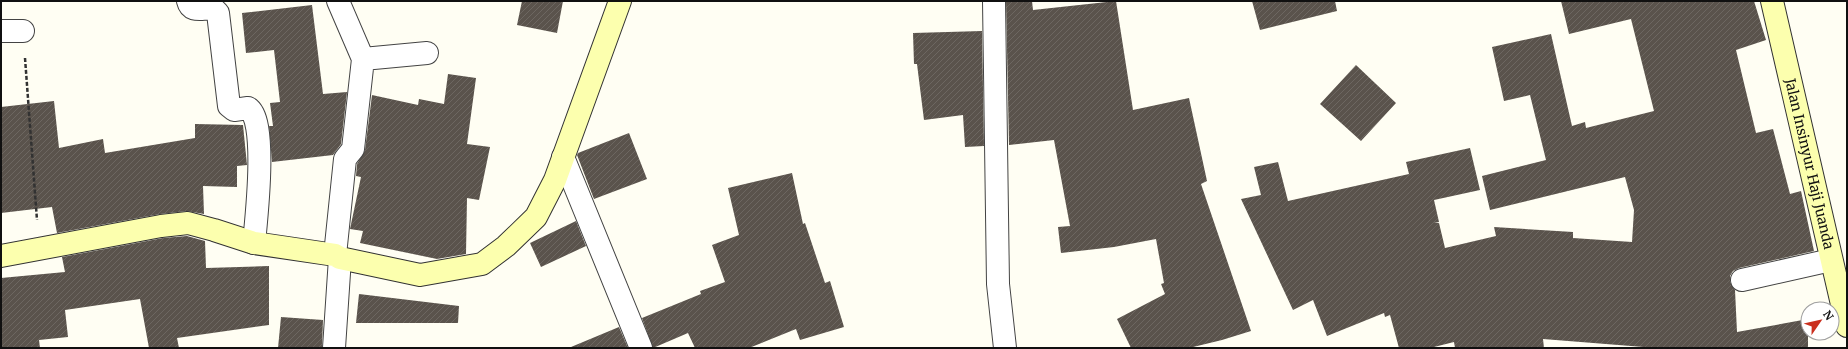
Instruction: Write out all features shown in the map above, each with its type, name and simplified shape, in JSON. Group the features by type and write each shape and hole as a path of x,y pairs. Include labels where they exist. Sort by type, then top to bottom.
{"street":[{"path":"188,1 190,7 193,9 214,8 218,14 229,106 234,110 248,108 255,115 260,172 254,243"},
{"path":"334,348 338,256 345,160 353,149 363,59 338,1"},
{"path":"1,256 161,226 188,223 254,243 338,256 420,275 482,264 506,246 536,217 555,180 562,157 620,1"},
{"path":"994,1 998,284 1005,348"},
{"name":"Jalan Insinyur Haji Juanda","path":"1772,1 1847,326"},
{"path":"1,31 23,31"},
{"path":"363,59 427,53"},
{"path":"562,157 641,348"},
{"path":"1742,280 1831,260"}],"path":[{"path":"23,31 39,249"}],"building":[{"path":"522,1 563,1 557,33 517,25"},
{"path":"1006,1 1032,1 1033,10 1116,1 1133,110 1189,98 1207,181 1201,184 1251,331 1189,348 1131,348 1117,319 1165,294 1161,284 1164,283 1156,239 1114,247 1061,253 1058,227 1070,226 1054,140 1009,145"},
{"path":"1252,1 1335,1 1337,11 1260,30"},
{"path":"1561,1 1754,1 1766,40 1736,50 1756,133 1773,129 1790,194 1801,191 1814,251 1739,268 1733,271 1730,276 1730,282 1735,290 1737,332 1800,320 1800,341 1808,341 1808,348 1656,348 1543,339 1544,348 1455,348 1454,342 1430,348 1399,348 1390,315 1385,317 1384,313 1327,336 1313,300 1293,310 1241,199 1261,195 1254,167 1278,162 1288,201 1409,174 1406,162 1470,148 1480,190 1434,200 1439,222 1434,223 1439,223 1445,248 1496,236 1494,227 1573,232 1573,238 1632,242 1634,210 1625,177 1490,210 1482,176 1546,160 1530,95 1504,101 1492,47 1551,34 1572,126 1585,122 1586,128 1654,111 1631,19 1569,34"},
{"path":"312,5 323,94 347,92 341,144 333,155 272,162 269,126 273,126 270,103 280,102 274,50 246,53 242,13"},
{"path":"982,31 984,146 965,147 963,115 924,120 917,64 914,64 913,33"},
{"path":"1356,65 1396,103 1361,141 1320,104"},
{"path":"448,74 476,78 467,144 490,147 479,200 467,198 466,254 437,259 360,243 363,231 350,229 361,177 356,176 357,164 365,150 372,95 418,105 419,99 444,104"},
{"path":"54,101 59,148 103,139 105,153 195,138 195,124 243,125 247,165 237,166 237,187 203,186 204,214 187,211 160,214 57,233 52,207 1,213 1,107"},
{"path":"629,133 647,179 594,199 577,155 578,153"},
{"path":"792,173 803,224 805,223 825,283 830,281 844,327 800,340 796,329 749,348 695,348 688,333 653,348 642,318 701,294 700,291 725,282 712,245 739,235 728,188"},
{"path":"576,221 586,246 541,267 530,243"},
{"path":"187,236 205,241 206,268 269,266 269,325 177,338 179,348 149,348 140,299 65,310 68,337 39,340 40,348 1,348 1,278 65,272 62,257 163,238"},
{"path":"359,294 459,306 458,323 356,323"},
{"path":"281,317 323,320 322,348 278,348"},
{"path":"619,327 628,348 571,348 571,347"}]}
